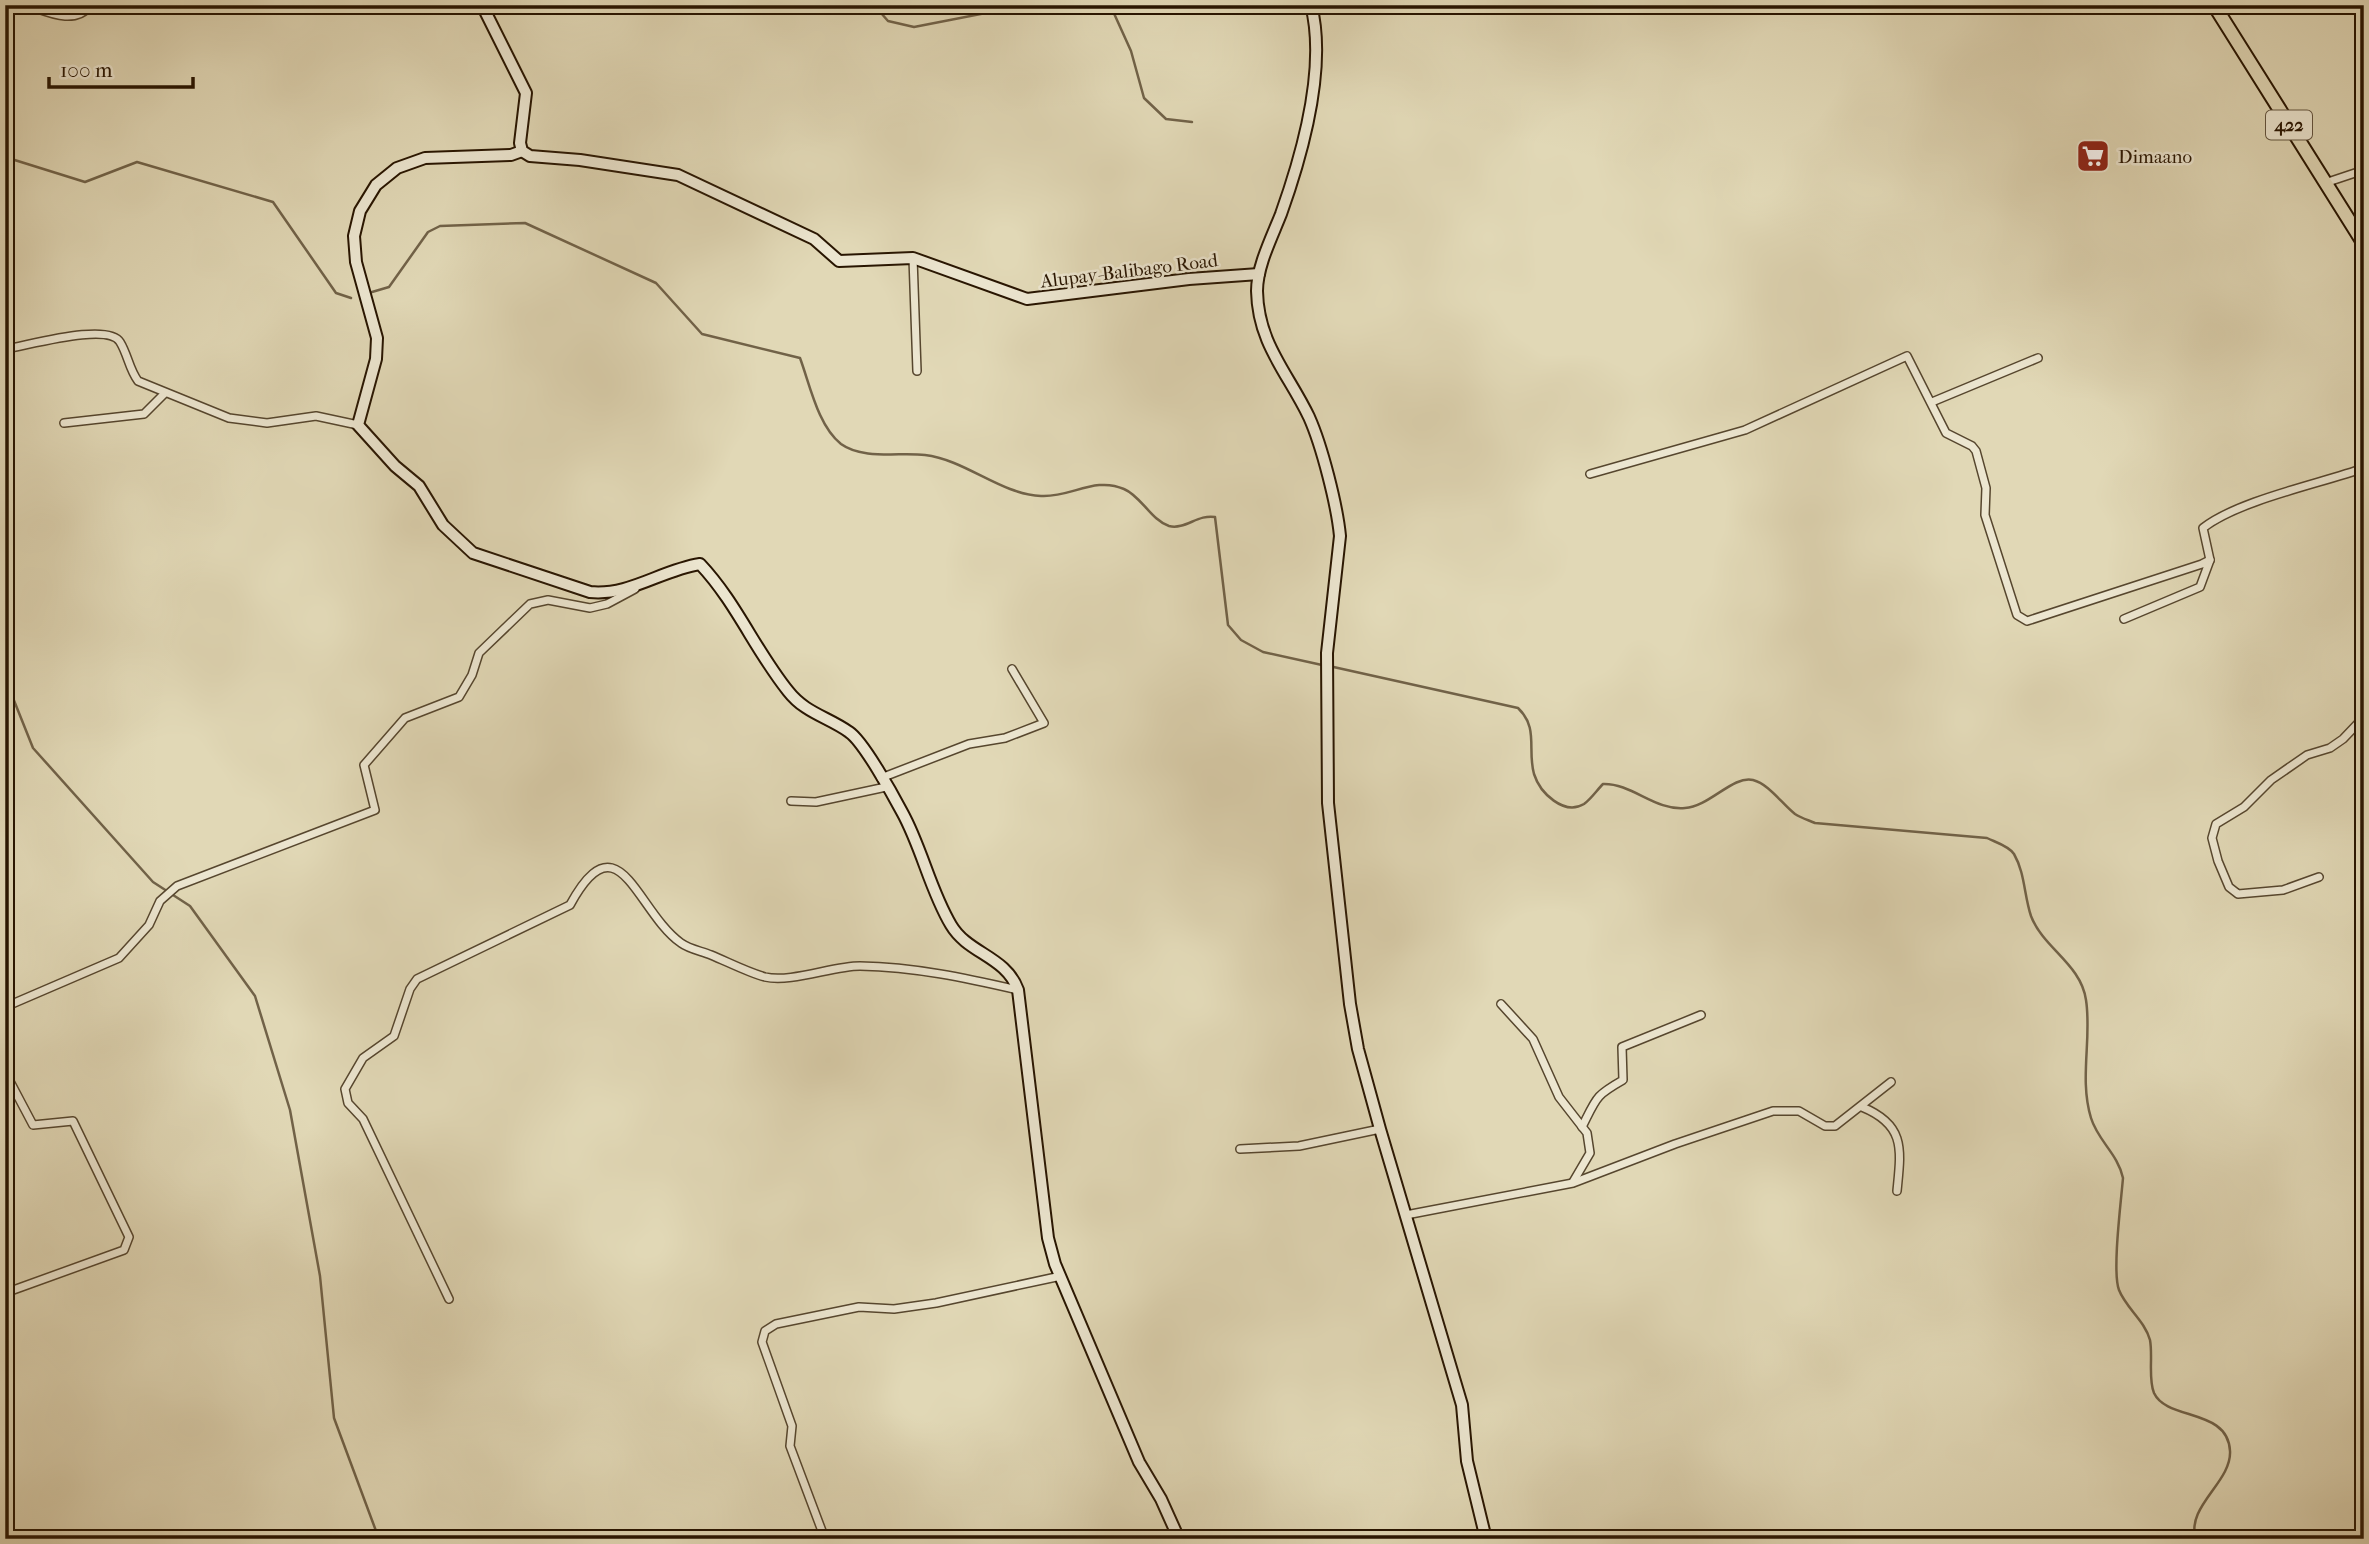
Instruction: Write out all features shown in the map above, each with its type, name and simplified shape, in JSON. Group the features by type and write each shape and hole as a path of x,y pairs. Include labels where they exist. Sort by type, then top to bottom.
{"main road":[{"name":"422","path":"2214,5 2364,244"}],"street":[{"path":"27,5 59,17 82,14 91,5"},
{"path":"358,425 376,359 377,338 356,262 354,236 360,211 376,185 397,167 425,158 497,156 522,151 520,143 526,93 482,5"},
{"path":"1311,5 1316,51 1305,138 1259,274 1259,310 1271,353 1311,421 1338,518 1339,536 1327,653 1328,803 1352,1015 1380,1129 1462,1405 1467,1461 1486,1539"},
{"name":"Alupay-Balibago Road","path":"522,151 530,156 580,160 678,175 814,239 839,261 913,258 1027,299 1189,279 1259,274"},
{"path":"2326,183 2364,170"},
{"path":"913,258 917,370"},
{"path":"5,349 95,333 111,334 120,341 131,371 138,381 229,418 267,423 316,416 358,425 395,466 419,486 443,525 473,552 590,592 607,594 645,583"},
{"path":"1590,474 1745,430 1907,356 1946,433 1972,446 1976,451 1986,488 1985,515 2017,615 2021,620 2210,560"},
{"path":"1932,402 2038,358"},
{"path":"64,423 144,414 164,393"},
{"path":"2124,619 2200,587 2210,560 2203,528 2213,521 2278,495 2364,468"},
{"path":"5,1007 119,958 149,925 160,901 177,886 375,810 365,765 405,718 459,697 472,675 479,653 530,604 548,600 590,608 607,604 645,583 682,567 699,564 724,589 788,691 810,713 852,733 903,814 950,925 963,941 996,960 1014,977 1018,990 1048,1238 1061,1276 1139,1462 1161,1499 1178,1539"},
{"path":"791,802 816,802 883,782 969,744 1005,738 1044,723 1012,669"},
{"path":"2319,877 2283,890 2238,894 2229,887 2212,838 2216,824 2244,807 2272,780 2307,755 2330,748 2364,718"},
{"path":"449,1300 363,1119 348,1103 345,1089 363,1058 394,1035 410,989 418,979 570,905 583,880 597,867 613,867 623,873 647,907 681,943 767,978 858,966 940,972 1018,990"},
{"path":"1500,1004 1533,1040 1553,1086 1587,1133 1590,1153 1573,1183"},
{"path":"1582,1127 1596,1098 1607,1087 1623,1080 1622,1047 1701,1015"},
{"path":"5,1072 33,1125 73,1121 129,1237 124,1250 5,1293"},
{"path":"1406,1215 1573,1183 1675,1144 1773,1111 1800,1111 1825,1126 1835,1126 1891,1082"},
{"path":"1862,1107 1883,1115 1901,1147 1897,1191"},
{"path":"1240,1149 1299,1146 1380,1129"},
{"path":"825,1539 790,1446 792,1426 762,1342 765,1331 776,1325 859,1307 894,1309 936,1303 1061,1276"}],"waterway":[{"path":"874,5 888,21 914,27 1027,5"},
{"path":"1104,5 1112,9 1131,51 1144,98 1166,119 1192,122"},
{"path":"5,157 85,182 137,162 273,202 336,293 351,298"},
{"path":"372,292 389,287 428,232 440,226 525,223 656,283 702,334 800,358 826,427 841,444 850,449 871,454 915,454 940,458 1026,494 1052,496 1093,486 1113,486 1130,492 1157,519 1169,526 1181,526 1203,518 1215,517 1228,625 1241,640 1263,652 1322,665"},
{"path":"1329,666 1518,708 1528,723 1532,765 1537,781 1547,795 1561,805 1576,807 1584,804 1603,784 1624,788 1674,808 1685,808 1703,802 1737,782 1753,780 1770,790 1795,814 1815,823 1987,838 2012,851 2018,861 2031,916 2044,938 2070,966 2083,987 2088,1029 2086,1088 2091,1118 2098,1134 2117,1162 2123,1178 2117,1281 2122,1297 2148,1333 2154,1393 2161,1402 2171,1408 2209,1421 2227,1437 2229,1462 2197,1516 2194,1527 2196,1539"},
{"path":"5,690 13,698 33,748 153,882 190,906 255,996 290,1110 320,1276 334,1418 379,1539"}],"place":[{"name":"Dimaano","path":"2093,156"}]}
